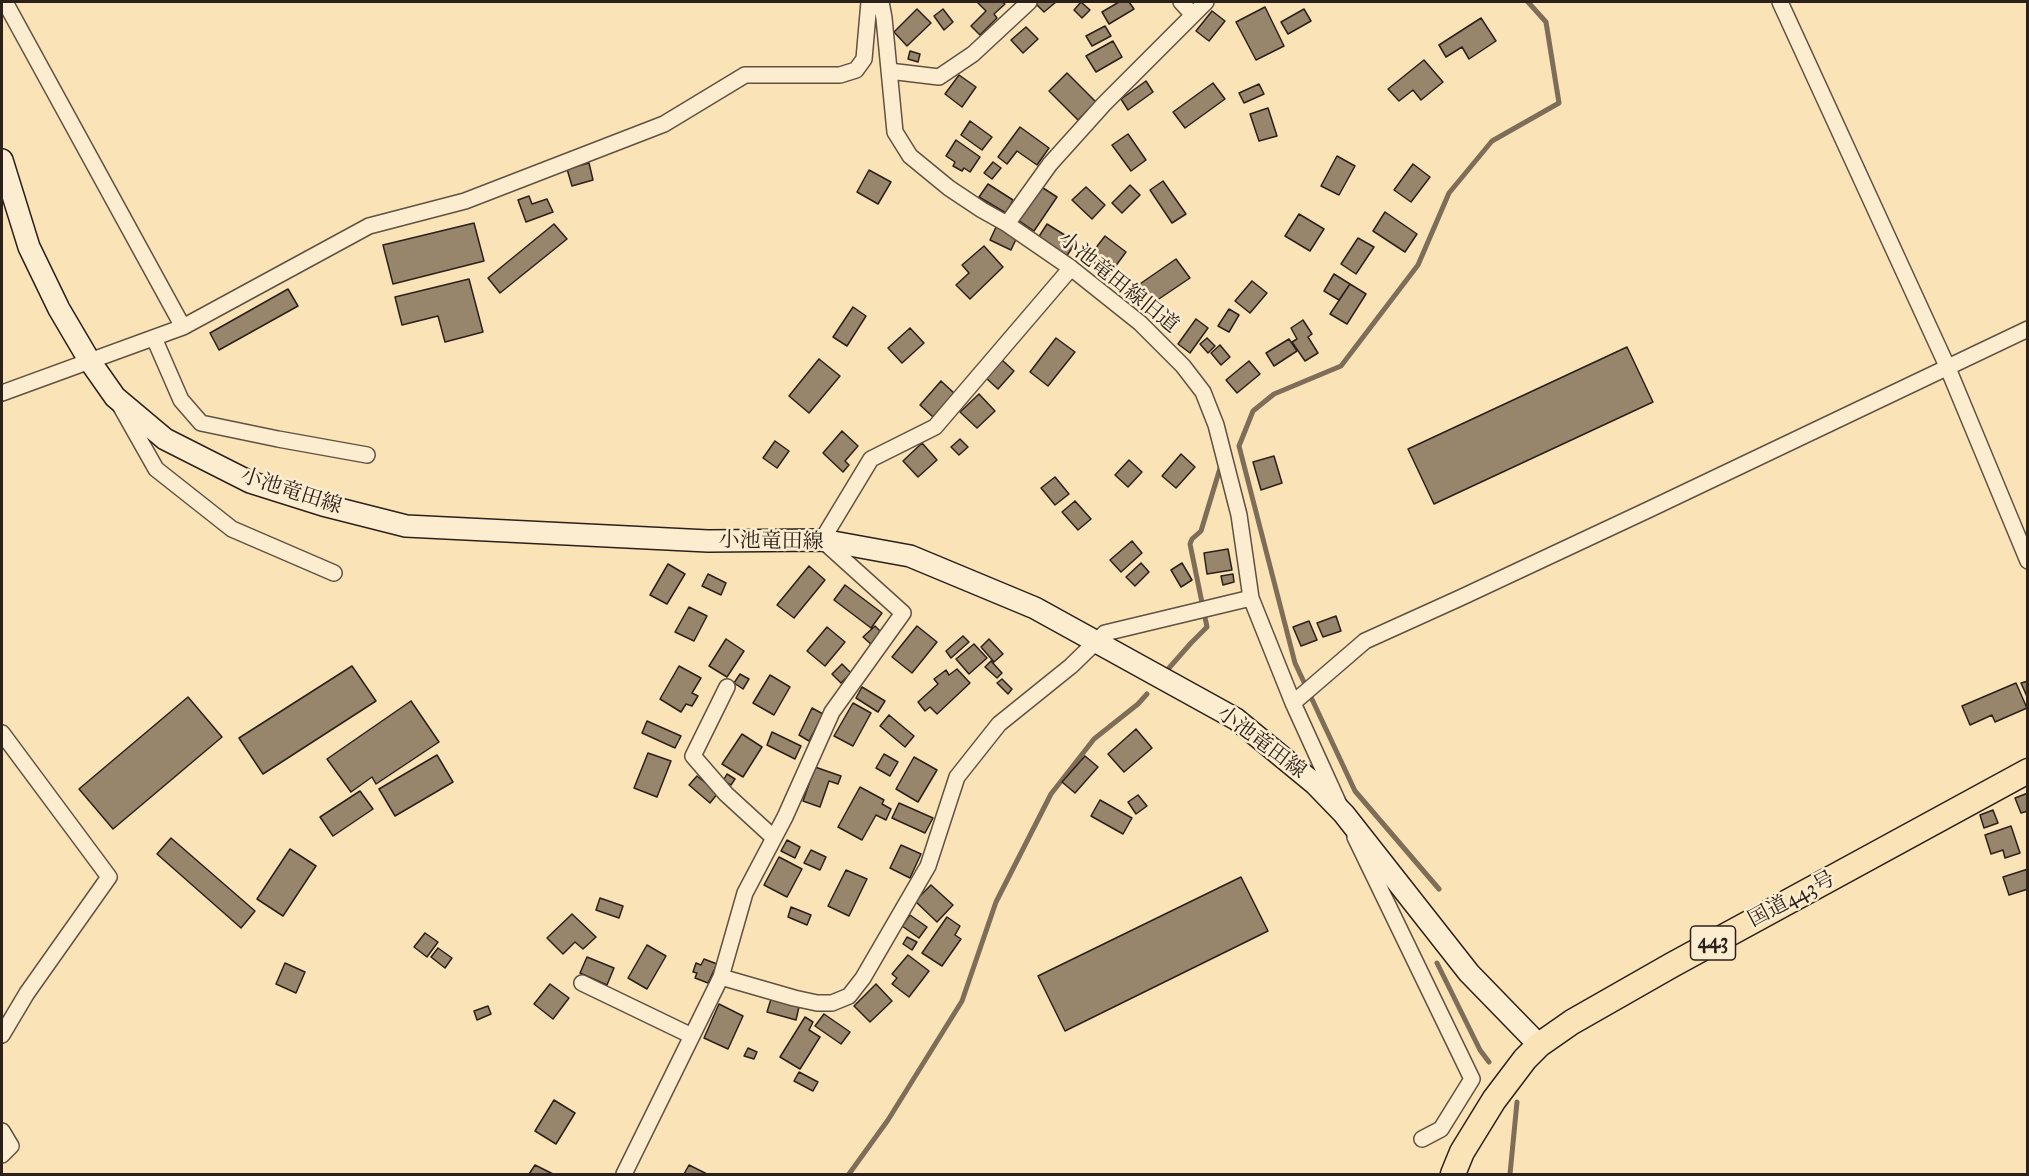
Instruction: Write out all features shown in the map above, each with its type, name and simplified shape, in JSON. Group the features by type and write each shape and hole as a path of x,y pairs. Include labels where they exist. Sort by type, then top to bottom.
{"highway":[{"name":"国道443号","path":"1452,1174 1461,1152 1494,1100 1525,1059 1539,1045 1572,1022 1664,970 2028,771"}],"main road":[{"name":"小池竜田線","path":"2,160 29,247 89,360 115,397 165,439 250,482 323,505 406,526 708,541 822,540 910,555 1035,608 1236,719 1315,784 1344,814 1469,973 1539,1045"}],"street":[{"path":"5,2 183,327"},
{"path":"2,393 183,327 369,226 465,201 664,124 746,75 840,75 856,70 864,59 869,2"},
{"name":"小池竜田線旧道","path":"881,2 895,132 910,156 949,188 1071,268 1140,323 1183,366 1203,392 1216,425 1239,515 1251,598 1304,694 1344,814 1472,1079 1441,1128 1422,1139"},
{"path":"889,71 939,77 973,54 1029,2"},
{"path":"1181,2 1193,15"},
{"path":"1007,224 1050,164 1104,104 1206,2"},
{"path":"1780,2 1947,366 2028,561"},
{"path":"624,1174 721,977 745,893 774,838 832,712 903,613 822,540 871,459 935,427 1071,268"},
{"path":"1304,694 1365,640 1608,529 2028,329"},
{"path":"154,338 181,400 201,423 367,455"},
{"path":"115,397 156,469 232,529 334,573"},
{"path":"721,977 817,1003 832,1003 849,996 863,978 928,866 957,777 999,724 1071,666 1105,633 1251,598"},
{"path":"727,687 693,756 726,794 774,838"},
{"path":"2,733 109,877 27,993 2,1035"},
{"path":"582,983 692,1036"},
{"path":"2,1131 11,1146 2,1155"}],"building":[{"path":"977,2 1005,4 994,14 997,18 980,35 971,26 986,11"},
{"path":"1056,2 1044,12 1035,3"},
{"path":"1081,2 1090,10 1082,18 1074,10"},
{"path":"1119,2 1129,2 1134,9 1109,24 1102,12"},
{"path":"1265,7 1284,46 1256,60 1236,22"},
{"path":"917,9 931,23 907,46 894,32"},
{"path":"943,9 953,22 944,30 934,16"},
{"path":"1304,9 1311,21 1288,34 1281,22"},
{"path":"1212,11 1225,21 1209,41 1196,31"},
{"path":"1481,18 1496,41 1469,59 1462,47 1446,57 1439,45"},
{"path":"1105,26 1111,36 1092,46 1086,36"},
{"path":"1026,27 1038,39 1023,53 1011,40"},
{"path":"1113,41 1122,57 1096,72 1086,56"},
{"path":"910,51 920,54 918,62 908,59"},
{"path":"1424,60 1443,82 1421,100 1413,90 1399,101 1388,89"},
{"path":"1067,73 1096,102 1078,120 1049,91"},
{"path":"959,75 976,87 962,107 945,94"},
{"path":"1146,81 1153,92 1128,110 1121,99"},
{"path":"1213,83 1225,99 1185,128 1173,112"},
{"path":"1259,84 1264,94 1244,103 1239,93"},
{"path":"1268,108 1277,136 1259,141 1250,114"},
{"path":"970,121 992,137 982,150 961,135"},
{"path":"1020,127 1049,148 1037,165 1017,151 1007,164 998,157"},
{"path":"1128,134 1146,160 1131,171 1112,145"},
{"path":"956,140 980,157 970,172 953,166 955,162 946,156"},
{"path":"1337,156 1355,166 1339,195 1321,186"},
{"path":"993,162 1001,168 992,179 984,173"},
{"path":"589,163 593,180 572,186 567,169"},
{"path":"1413,164 1430,177 1411,202 1394,190"},
{"path":"869,170 891,182 878,204 857,192"},
{"path":"1163,181 1186,214 1172,223 1150,190"},
{"path":"988,184 1013,200 1006,213 979,197"},
{"path":"1130,185 1140,195 1122,213 1112,203"},
{"path":"1040,186 1057,197 1034,231 1018,220"},
{"path":"1086,187 1105,205 1092,219 1072,200"},
{"path":"529,196 532,204 547,199 553,212 526,222 518,200"},
{"path":"1385,212 1417,234 1405,252 1373,231"},
{"path":"1299,214 1324,229 1310,251 1285,236"},
{"path":"474,223 484,261 393,284 383,245"},
{"path":"554,224 567,239 500,293 488,278"},
{"path":"1047,224 1076,242 1066,257 1038,238"},
{"path":"997,225 1018,235 1011,250 990,240"},
{"path":"1105,236 1126,252 1109,275 1088,258"},
{"path":"1358,238 1374,247 1356,274 1341,264"},
{"path":"984,246 1003,267 970,299 956,285 969,273 962,265"},
{"path":"1176,259 1190,278 1147,307 1134,288"},
{"path":"1334,274 1350,284 1339,300 1324,291"},
{"path":"469,279 483,332 445,342 438,316 402,325 395,297"},
{"path":"1252,281 1267,293 1250,313 1235,301"},
{"path":"1350,284 1366,294 1347,324 1330,314"},
{"path":"288,289 298,306 219,350 210,333"},
{"path":"853,307 866,316 847,346 833,337"},
{"path":"1229,309 1239,315 1229,332 1218,326"},
{"path":"1196,319 1208,328 1190,353 1178,344"},
{"path":"1303,320 1312,334 1308,337 1318,353 1305,361 1292,342 1297,339 1291,328"},
{"path":"910,328 924,343 902,363 888,348"},
{"path":"1056,338 1075,352 1048,386 1030,372"},
{"path":"1207,338 1215,346 1208,353 1200,344"},
{"path":"1289,339 1297,351 1274,366 1266,353"},
{"path":"1220,345 1230,357 1221,365 1211,353"},
{"path":"1627,347 1653,402 1434,504 1408,449"},
{"path":"819,359 840,376 809,413 789,396"},
{"path":"1002,360 1014,371 998,389 986,378"},
{"path":"1249,361 1260,374 1237,393 1226,380"},
{"path":"941,381 954,393 933,417 920,405"},
{"path":"979,394 995,411 977,428 960,412"},
{"path":"842,431 858,446 845,461 849,465 843,472 823,453"},
{"path":"960,439 968,447 959,455 951,447"},
{"path":"775,441 789,451 777,468 763,458"},
{"path":"922,443 937,460 918,477 903,461"},
{"path":"1181,454 1195,467 1176,488 1162,476"},
{"path":"1274,456 1282,483 1261,490 1253,462"},
{"path":"1129,460 1142,472 1128,487 1115,475"},
{"path":"1055,477 1069,494 1055,505 1041,488"},
{"path":"1075,501 1091,519 1078,530 1062,512"},
{"path":"1132,541 1142,553 1121,572 1110,560"},
{"path":"1228,549 1232,570 1207,574 1204,553"},
{"path":"1141,563 1149,572 1135,586 1126,577"},
{"path":"1182,563 1192,580 1181,587 1171,570"},
{"path":"668,564 685,574 667,604 650,595"},
{"path":"809,566 825,580 794,618 777,605"},
{"path":"708,574 726,583 721,595 702,586"},
{"path":"1233,574 1234,582 1223,585 1221,576"},
{"path":"845,585 882,613 871,628 834,600"},
{"path":"689,607 707,616 694,641 675,632"},
{"path":"1336,616 1341,631 1323,637 1317,623"},
{"path":"1309,621 1317,640 1301,646 1293,627"},
{"path":"875,626 884,635 873,646 863,637"},
{"path":"917,626 937,642 912,673 892,657"},
{"path":"827,627 845,642 825,666 807,651"},
{"path":"963,636 969,642 951,658 946,651"},
{"path":"726,639 744,651 727,677 709,666"},
{"path":"989,639 1003,654 994,662 981,647"},
{"path":"974,644 987,658 969,674 956,659"},
{"path":"991,661 1002,673 997,678 985,667"},
{"path":"842,664 851,673 841,683 832,674"},
{"path":"352,666 376,701 263,774 239,738"},
{"path":"679,666 701,678 692,693 698,696 692,706 686,704 681,712 660,699"},
{"path":"957,669 970,683 937,714 930,707 925,711 918,702 938,684 934,679 946,670 949,675"},
{"path":"740,674 749,679 743,689 734,683"},
{"path":"770,675 790,687 774,715 753,703"},
{"path":"1002,679 1012,689 1008,694 997,683"},
{"path":"2028,681 2028,699 2021,683"},
{"path":"2016,683 2027,708 1995,722 1992,715 1970,725 1962,706"},
{"path":"862,687 885,701 878,712 856,698"},
{"path":"188,697 222,737 113,829 79,789"},
{"path":"411,701 439,742 376,784 372,777 351,792 327,759"},
{"path":"853,703 871,713 853,746 834,736"},
{"path":"812,708 823,714 809,741 799,735"},
{"path":"889,715 914,736 905,747 880,726"},
{"path":"647,721 681,736 675,748 642,733"},
{"path":"1136,729 1152,748 1124,772 1108,754"},
{"path":"772,732 801,746 795,759 767,745"},
{"path":"742,734 762,747 743,777 722,764"},
{"path":"648,753 671,761 657,797 634,788"},
{"path":"884,754 898,762 890,776 876,768"},
{"path":"437,755 453,782 395,816 379,789"},
{"path":"1085,756 1098,767 1075,793 1062,782"},
{"path":"914,757 937,770 918,802 896,789"},
{"path":"815,767 841,776 838,784 829,781 820,807 803,801"},
{"path":"727,774 735,779 731,785 723,781"},
{"path":"697,776 718,793 710,803 689,785"},
{"path":"860,787 884,800 882,804 891,809 886,820 876,815 862,840 838,827"},
{"path":"360,791 373,809 333,836 320,817"},
{"path":"2028,793 2028,811 2021,813 2015,798"},
{"path":"1138,795 1147,806 1136,814 1128,802"},
{"path":"1100,800 1132,818 1123,834 1091,816"},
{"path":"899,803 933,818 925,833 892,818"},
{"path":"1993,810 1998,823 1984,828 1980,815"},
{"path":"2011,826 2020,853 2005,858 2003,850 1991,854 1985,835"},
{"path":"171,838 255,911 241,928 157,854"},
{"path":"787,840 800,847 795,858 781,851"},
{"path":"901,845 921,854 910,878 890,868"},
{"path":"290,849 316,866 283,916 257,899"},
{"path":"811,850 826,857 820,870 804,863"},
{"path":"779,857 802,869 787,897 764,885"},
{"path":"2028,869 2028,889 2009,895 2003,877"},
{"path":"846,870 867,879 849,916 828,906"},
{"path":"1241,877 1268,931 1065,1031 1038,976"},
{"path":"931,885 953,905 937,922 915,901"},
{"path":"600,898 623,906 619,918 596,910"},
{"path":"791,907 811,915 807,925 788,917"},
{"path":"572,914 596,937 583,949 575,942 563,954 547,938"},
{"path":"910,915 927,927 919,938 902,926"},
{"path":"947,917 960,926 955,935 961,939 942,966 922,953"},
{"path":"425,933 438,942 427,957 414,947"},
{"path":"907,937 917,942 912,950 903,944"},
{"path":"647,945 666,956 647,989 628,978"},
{"path":"438,948 452,958 445,968 431,957"},
{"path":"908,955 929,971 909,997 892,984 897,978 892,974"},
{"path":"587,957 614,968 607,985 580,973"},
{"path":"704,959 717,964 708,983 695,978 697,973 693,972 696,963 701,965"},
{"path":"285,963 305,972 296,993 276,984"},
{"path":"550,984 569,998 553,1019 534,1004"},
{"path":"876,984 892,1001 870,1022 854,1006"},
{"path":"771,999 799,1007 796,1020 767,1012"},
{"path":"719,1004 743,1016 728,1049 704,1038"},
{"path":"488,1006 491,1014 477,1020 474,1011"},
{"path":"824,1014 850,1032 841,1044 815,1026"},
{"path":"805,1017 813,1022 809,1030 820,1037 800,1069 780,1057"},
{"path":"748,1048 757,1052 754,1059 744,1056"},
{"path":"799,1072 818,1082 813,1091 794,1081"},
{"path":"554,1100 575,1113 556,1144 535,1131"},
{"path":"535,1165 553,1174 529,1174"},
{"path":"689,1165 707,1174 684,1174"}],"waterway":[{"path":"1439,889 1355,791 1295,663 1239,446 1253,411 1274,394 1341,366 1418,265 1449,193 1492,141 1559,103 1546,22 1528,2"},
{"path":"1169,668 1207,627 1190,544 1201,531 1221,465"},
{"path":"849,1174 888,1120 962,1001 996,902 1051,794 1094,739 1147,694"},
{"path":"1437,963 1480,1050 1489,1062"},
{"path":"1510,1174 1517,1102"}]}
